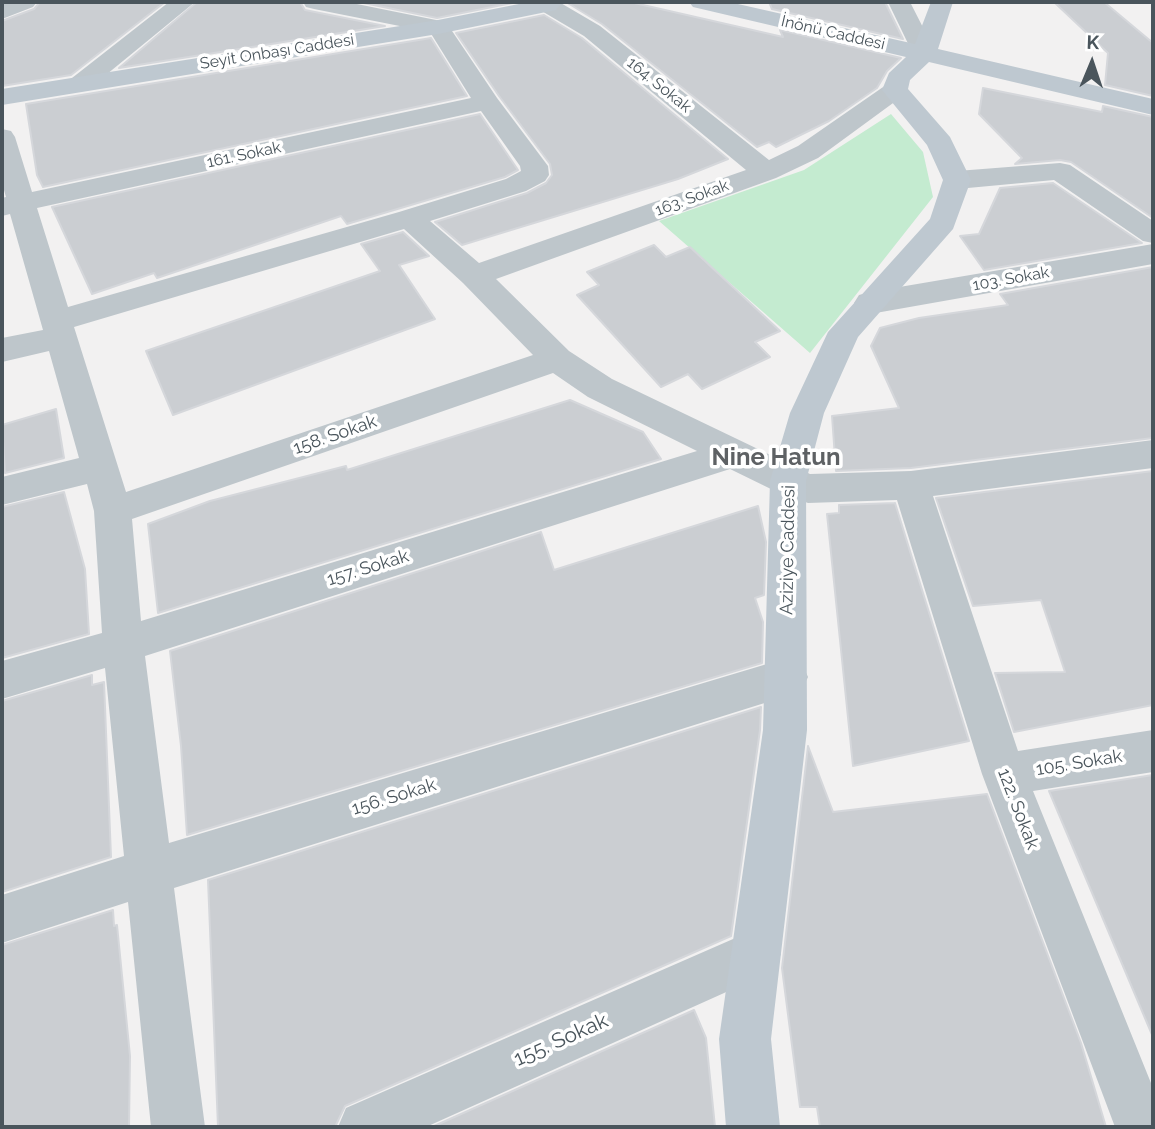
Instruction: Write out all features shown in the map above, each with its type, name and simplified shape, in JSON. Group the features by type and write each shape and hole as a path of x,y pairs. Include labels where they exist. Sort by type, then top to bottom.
{"street":[{"path":"2,12 25,2"},
{"path":"81,83 183,2"},
{"path":"2,350 59,329 516,185 534,175 534,166 487,102 438,27 314,2"},
{"name":"İnönü Caddesi","path":"701,2 1153,107"},
{"path":"899,2 924,53"},
{"path":"942,2 924,53 898,78 895,90 940,143 957,180 1060,171 1153,234"},
{"name":"Seyit Onbaşı Caddesi","path":"2,97 438,27 549,3"},
{"name":"164. Sokak","path":"549,3 592,31 766,172"},
{"name":"163. Sokak","path":"474,276 766,172 808,152 895,90"},
{"name":"161. Sokak","path":"11,205 487,102"},
{"path":"2,137 11,205 59,329 113,511 123,645 177,1127"},
{"name":"Aziziye Caddesi","path":"753,1127 745,1039 785,730 788,481 807,413 844,332 943,222 957,180"},
{"path":"409,218 474,276 557,359 600,388 808,489 911,485 1153,454"},
{"name":"103. Sokak","path":"870,303 1153,254"},
{"name":"158. Sokak","path":"113,511 557,359"},
{"name":"157. Sokak","path":"2,680 123,645 733,454"},
{"path":"2,491 99,467"},
{"name":"122. Sokak","path":"911,485 1004,774 1142,1127"},
{"name":"156. Sokak","path":"2,919 787,677"},
{"name":"105. Sokak","path":"1004,774 1153,751"},
{"name":"155. Sokak","path":"365,1127 756,954"}],"green space":[{"path":"891,114 923,152 933,197 810,353 659,221 804,170"}],"building":[{"path":"40,2 165,2 71,75 2,86 2,21 34,9"},
{"path":"197,2 300,2 305,10 385,26 119,68"},
{"path":"359,2 517,2 437,18"},
{"path":"566,2 630,2 783,37 780,30 901,58 887,71 877,88 829,121 776,147 769,142 757,147 602,24"},
{"path":"769,2 885,2 903,39 772,9"},
{"path":"1054,2 1104,2 1153,43 1153,96 1105,85 1108,53"},
{"path":"544,15 582,38 728,159 678,179 462,245 435,222 527,193 546,183 552,175 550,164 456,33"},
{"path":"431,38 467,96 43,187 37,175 26,104"},
{"path":"983,88 1102,112 1103,106 1153,117 1153,218 1071,162 1060,160 1015,164 1022,158 979,114"},
{"path":"480,114 518,170 505,177 347,224 341,216 157,278 154,273 92,294 52,207"},
{"path":"1053,183 1142,243 984,270 960,236 979,234 1000,188"},
{"path":"403,232 429,256 399,265 435,319 173,415 146,351 380,271 361,244"},
{"path":"654,245 666,257 690,247 780,331 755,342 770,357 702,389 688,374 661,387 577,295 599,285 587,272"},
{"path":"1153,267 1153,438 911,468 836,471 832,416 899,408 871,346 880,328 919,318 1008,305 1000,294"},
{"path":"570,400 643,432 661,459 158,613 148,524 210,501 346,466 347,470"},
{"path":"56,409 64,458 5,473 2,425"},
{"path":"1153,471 1153,705 1014,732 995,673 1065,672 1041,600 973,606 936,498"},
{"path":"64,492 85,569 89,634 2,658 2,507"},
{"path":"895,503 969,741 853,766 827,514 839,513 839,505"},
{"path":"758,506 766,542 764,595 755,598 763,622 762,663 187,835 181,746 170,651 541,532 554,570"},
{"path":"92,675 92,685 104,682 111,857 2,892 2,701"},
{"path":"761,707 731,936 345,1106 335,1127 218,1127 208,880"},
{"path":"808,746 833,812 987,794 1081,1043 1106,1127 820,1127 817,1107 800,1107 782,968"},
{"path":"1153,775 1153,1037 1049,791"},
{"path":"113,910 114,926 117,925 130,1056 129,1127 2,1127 2,945"},
{"path":"694,1010 706,1038 715,1127 432,1127"}],"district":[{"name":"Nine Hatun","path":"776,458"}]}
